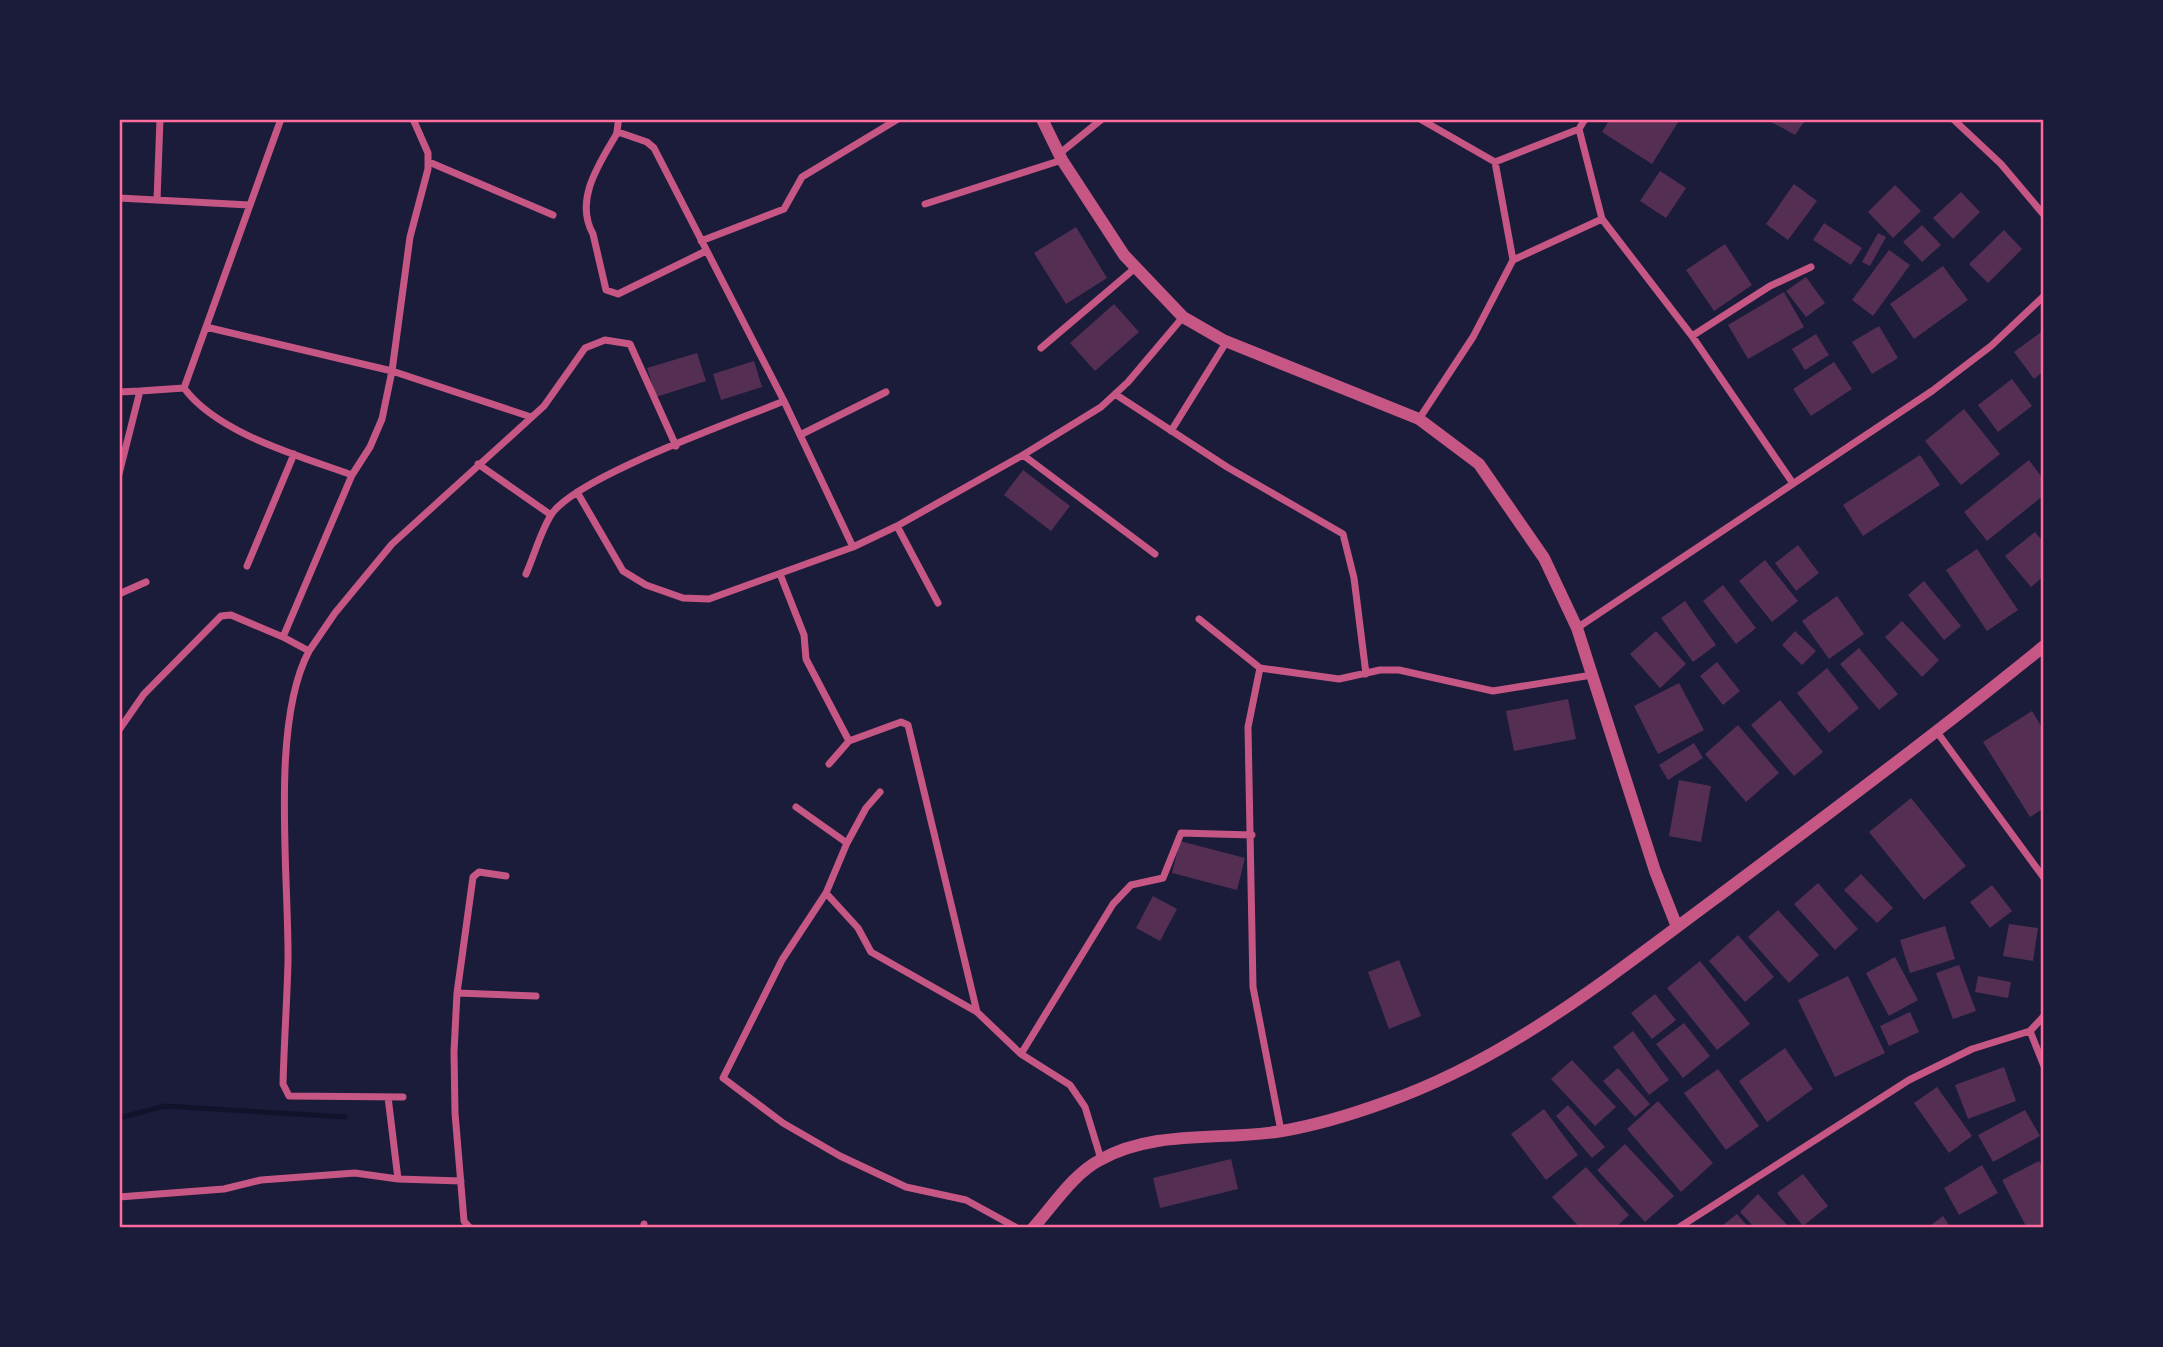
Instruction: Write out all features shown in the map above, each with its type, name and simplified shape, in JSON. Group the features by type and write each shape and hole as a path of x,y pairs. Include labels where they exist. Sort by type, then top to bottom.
{"street":[{"path":"157,200 160,119"},
{"path":"184,388 281,119"},
{"path":"283,637 352,475 377,434 393,371 410,237 429,162 425,142 413,119"},
{"path":"619,119 618,132 594,169 589,183 589,227 606,290 618,294 706,251"},
{"path":"701,242 784,209 802,177 898,119"},
{"path":"1042,119 1060,157 1134,269 1183,317 1227,341 1419,419 1465,451 1485,471 1544,558 1577,628 1655,871 1677,926"},
{"path":"925,204 1060,157 1101,119"},
{"path":"1420,119 1495,162 1513,260"},
{"path":"1495,162 1579,129 1585,119"},
{"path":"1953,119 2001,164 2044,215"},
{"path":"1579,129 1602,219 1692,336 1792,482"},
{"path":"618,132 641,139 654,149 784,401 853,547"},
{"path":"429,162 553,215"},
{"path":"119,198 249,205"},
{"path":"1419,419 1473,337 1513,260 1602,219"},
{"path":"1692,336 1770,286 1811,267"},
{"path":"1041,348 1134,269"},
{"path":"1577,628 1932,391 1991,346 2044,296"},
{"path":"577,492 620,568 646,585 683,598 701,600 853,547 897,526 1023,455 1101,407 1183,317"},
{"path":"206,327 393,371 531,417"},
{"path":"403,1097 388,1100 289,1096 283,1084 288,961 286,813 289,715 301,667 335,613 392,544 555,393 589,345 605,340 624,340 632,347 676,446"},
{"path":"1171,431 1227,341"},
{"path":"184,388 220,421 294,454 352,475"},
{"path":"119,393 184,388"},
{"path":"119,474 140,391"},
{"path":"800,435 886,392"},
{"path":"1115,394 1171,431 1343,534 1354,578 1366,674"},
{"path":"526,575 551,515 577,492 676,446 784,401"},
{"path":"247,566 294,454"},
{"path":"1023,455 1155,554"},
{"path":"478,464 551,515"},
{"path":"897,526 937,603"},
{"path":"780,574 804,635 806,659 849,741"},
{"path":"119,594 146,582"},
{"path":"119,730 144,694 221,616 231,615 309,651"},
{"path":"1199,619 1260,668 1328,678 1353,678 1399,670 1493,691 1592,675"},
{"path":"1033,1228 1081,1174 1101,1158 1141,1144 1281,1131 1388,1102 1460,1070 1563,1010 1937,732 2044,646"},
{"path":"1260,668 1248,727 1253,987 1281,1131"},
{"path":"829,764 849,741 901,722 908,725 977,1012"},
{"path":"1937,732 2044,878"},
{"path":"880,792 866,808 847,843 826,893 782,961 723,1078 782,1124 840,1156 906,1187 966,1200 1017,1228"},
{"path":"796,807 847,843"},
{"path":"1021,1054 1113,904 1130,885 1163,878 1181,833 1252,835"},
{"path":"470,1228 464,1221 454,1097 457,993 473,877 479,872 506,876"},
{"path":"826,893 858,928 872,951 977,1012 1021,1054 1070,1085 1079,1096 1101,1158"},
{"path":"457,993 536,996"},
{"path":"1678,1228 1909,1080 1972,1049 2030,1031 2044,1016"},
{"path":"2030,1031 2044,1066"},
{"path":"388,1100 398,1179"},
{"path":"119,1197 224,1189 261,1180 355,1173 398,1179 461,1181"}],"building":[{"path":"1610,119 1680,119 1652,164 1602,132"},
{"path":"1766,119 1806,119 1795,135"},
{"path":"1660,171 1686,188 1666,218 1640,201"},
{"path":"1794,184 1817,201 1788,240 1766,224"},
{"path":"1895,185 1921,211 1893,238 1868,212"},
{"path":"1961,192 1980,212 1953,239 1933,218"},
{"path":"1824,223 1862,248 1851,265 1813,240"},
{"path":"1922,225 1941,245 1922,262 1903,242"},
{"path":"1076,227 1107,278 1066,304 1034,253"},
{"path":"2004,230 2022,249 1988,283 1969,264"},
{"path":"1878,233 1886,237 1870,266 1862,262"},
{"path":"1725,244 1752,285 1714,311 1686,270"},
{"path":"1889,250 1910,265 1873,316 1852,300"},
{"path":"1943,266 1968,300 1914,339 1890,304"},
{"path":"1806,277 1825,303 1806,317 1786,291"},
{"path":"1784,292 1804,327 1748,359 1728,325"},
{"path":"1114,304 1139,332 1095,371 1070,343"},
{"path":"1879,326 1898,358 1872,374 1852,342"},
{"path":"2044,330 2044,371 2034,379 2014,352"},
{"path":"1816,334 1829,355 1805,370 1792,349"},
{"path":"697,353 706,381 656,397 647,368"},
{"path":"754,361 762,387 721,400 713,374"},
{"path":"1834,362 1852,389 1811,416 1793,389"},
{"path":"2012,379 2032,406 1998,432 1978,405"},
{"path":"1964,409 2000,454 1961,485 1925,441"},
{"path":"1920,455 1940,485 1863,536 1843,505"},
{"path":"2029,460 2044,480 2044,495 1987,541 1964,512"},
{"path":"1023,470 1070,506 1051,531 1004,495"},
{"path":"2035,532 2044,543 2044,576 2031,587 2005,556"},
{"path":"1798,545 1819,573 1796,591 1775,563"},
{"path":"1977,549 2018,610 1987,631 1946,570"},
{"path":"1765,560 1798,601 1772,622 1739,581"},
{"path":"1924,581 1961,626 1944,640 1908,595"},
{"path":"1723,585 1756,628 1736,644 1703,601"},
{"path":"1837,596 1864,634 1829,659 1802,621"},
{"path":"1685,601 1716,645 1693,662 1661,618"},
{"path":"1902,621 1939,660 1922,677 1885,637"},
{"path":"1656,631 1686,664 1660,688 1630,654"},
{"path":"1795,631 1816,651 1802,665 1782,645"},
{"path":"1859,648 1898,694 1879,710 1840,664"},
{"path":"1717,662 1740,691 1723,705 1700,676"},
{"path":"1827,668 1859,708 1829,733 1797,693"},
{"path":"1679,683 1704,730 1658,754 1634,706"},
{"path":"1568,699 1576,739 1514,751 1506,711"},
{"path":"1780,700 1823,752 1794,776 1751,725"},
{"path":"2032,711 2044,731 2044,808 2030,817 1983,742"},
{"path":"1738,725 1779,773 1746,802 1705,754"},
{"path":"1694,743 1703,758 1668,780 1659,765"},
{"path":"1679,780 1711,786 1701,842 1669,836"},
{"path":"1911,798 1966,866 1924,900 1869,832"},
{"path":"1180,841 1245,858 1237,890 1172,873"},
{"path":"1861,874 1893,908 1877,923 1844,890"},
{"path":"1818,883 1858,929 1835,950 1794,904"},
{"path":"1992,885 2012,911 1990,928 1970,902"},
{"path":"1153,896 1177,909 1160,941 1136,928"},
{"path":"1778,910 1819,955 1789,983 1748,937"},
{"path":"2009,924 2038,928 2033,961 2003,956"},
{"path":"1945,926 1955,959 1910,973 1900,940"},
{"path":"1738,935 1774,977 1745,1002 1709,961"},
{"path":"1895,957 1918,1000 1889,1016 1866,973"},
{"path":"1399,960 1421,1016 1389,1029 1368,972"},
{"path":"1700,961 1750,1024 1717,1050 1667,988"},
{"path":"1959,965 1976,1011 1953,1019 1936,973"},
{"path":"1848,976 1885,1053 1835,1077 1798,1000"},
{"path":"1978,976 2011,982 2008,998 1975,992"},
{"path":"1655,994 1676,1020 1652,1039 1631,1013"},
{"path":"1910,1012 1919,1032 1889,1046 1880,1026"},
{"path":"1684,1023 1710,1056 1683,1078 1656,1044"},
{"path":"1633,1031 1669,1080 1649,1095 1613,1047"},
{"path":"1785,1048 1813,1089 1767,1122 1739,1081"},
{"path":"1572,1060 1616,1107 1595,1126 1551,1079"},
{"path":"2004,1067 2016,1101 1968,1119 1955,1085"},
{"path":"1618,1068 1650,1104 1635,1117 1603,1081"},
{"path":"1718,1069 1759,1126 1726,1150 1684,1093"},
{"path":"1937,1087 1972,1136 1949,1153 1914,1103"},
{"path":"1658,1101 1713,1163 1681,1192 1627,1129"},
{"path":"1568,1105 1605,1147 1592,1158 1556,1116"},
{"path":"1544,1109 1578,1155 1546,1180 1511,1134"},
{"path":"2025,1110 2040,1136 1993,1162 1978,1135"},
{"path":"1625,1144 1674,1196 1645,1222 1597,1170"},
{"path":"1231,1159 1238,1189 1160,1208 1153,1178"},
{"path":"2039,1161 2044,1171 2044,1224 2027,1228 2002,1180"},
{"path":"1982,1165 1998,1193 1959,1215 1944,1188"},
{"path":"1586,1167 1629,1215 1615,1228 1580,1228 1552,1197"},
{"path":"1803,1174 1828,1206 1803,1226 1777,1193"},
{"path":"1758,1194 1790,1228 1755,1228 1740,1212"},
{"path":"1737,1214 1749,1228 1719,1228"},
{"path":"1943,1216 1951,1228 1927,1228"}],"waterway":[{"path":"119,1118 165,1106 345,1117"}]}
